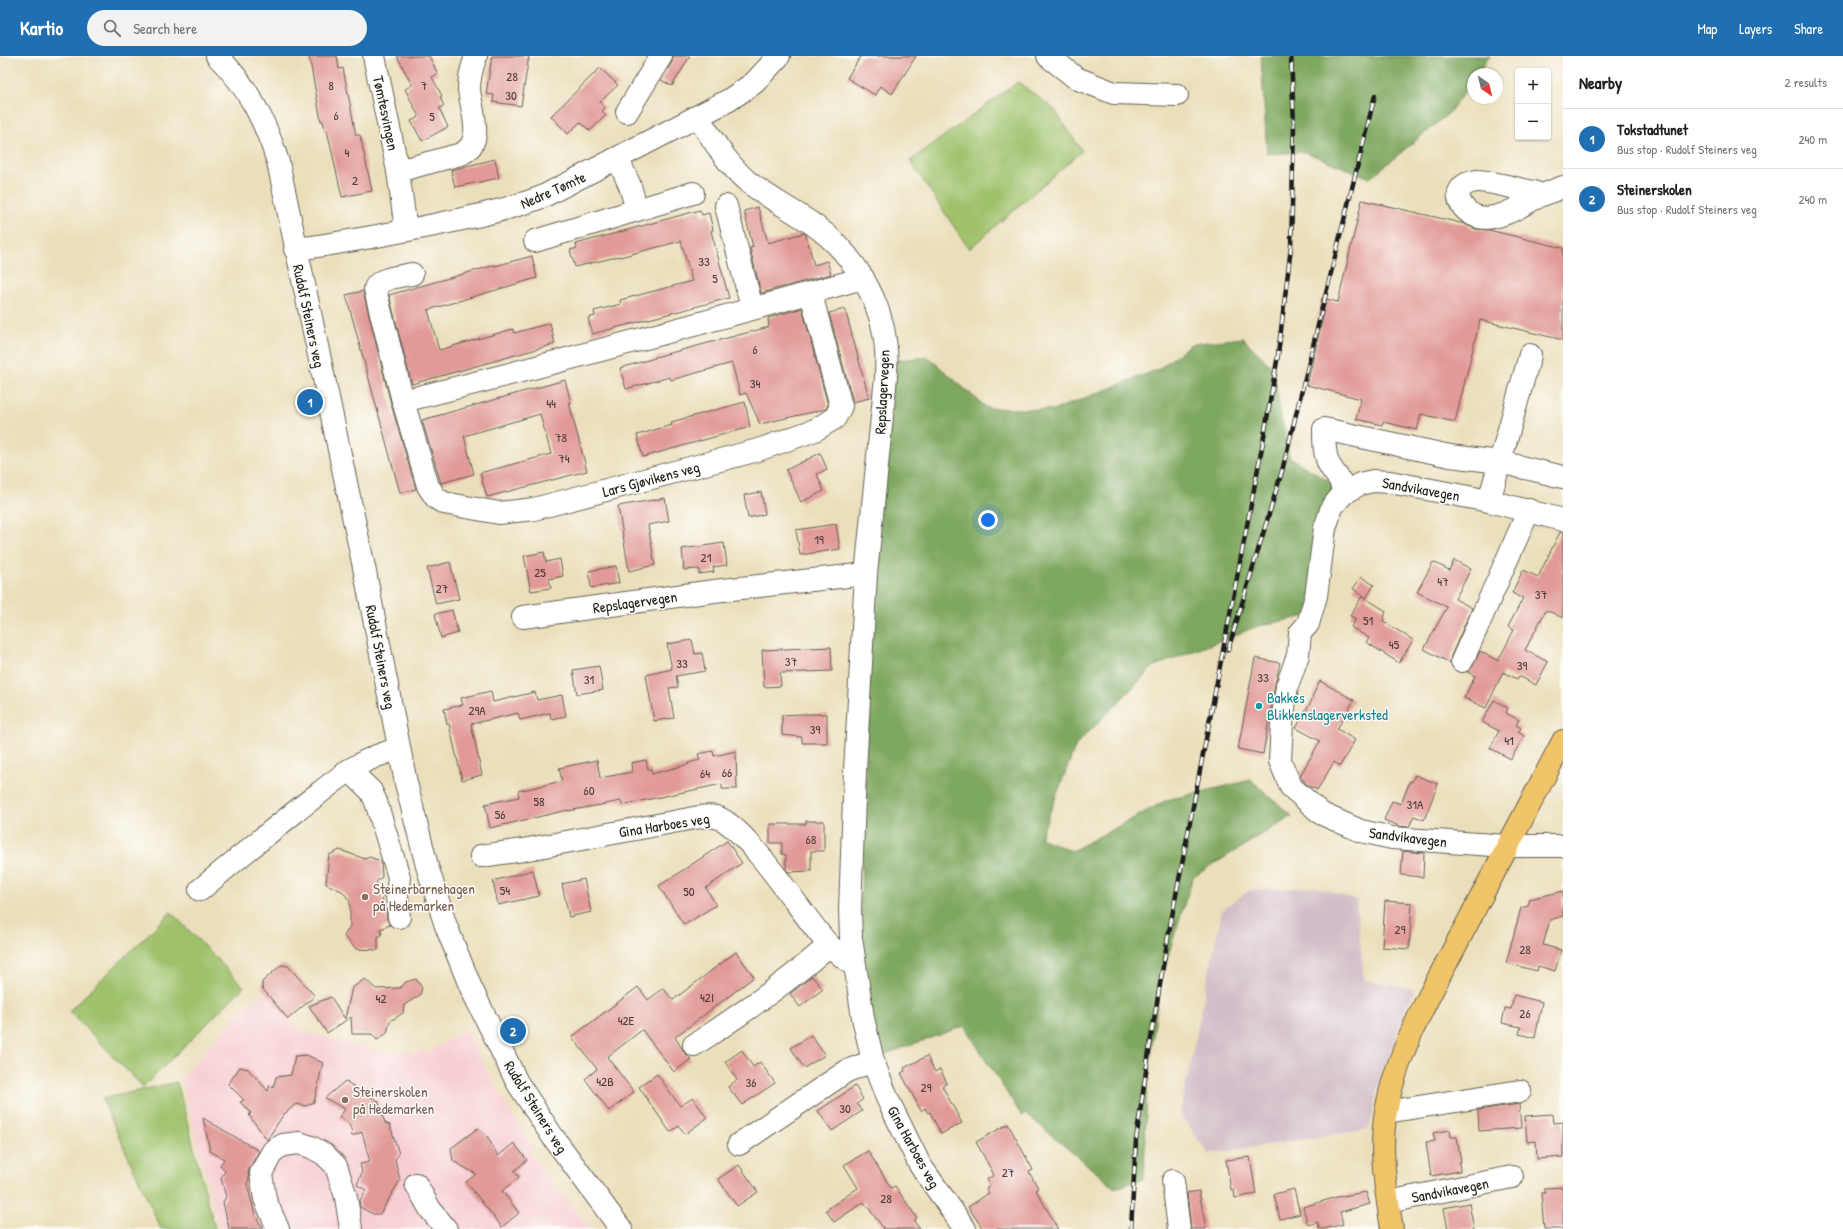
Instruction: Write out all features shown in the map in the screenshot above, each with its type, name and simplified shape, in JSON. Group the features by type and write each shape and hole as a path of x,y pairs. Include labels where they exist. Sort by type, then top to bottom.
{"main road":[{"path":"1392,1229 1388,1202 1384,1143 1386,1112 1397,1070 1412,1033 1507,846 1563,741"}],"street":[{"name":"Rudolf Steiners veg","path":"217,56 237,77 249,94 266,126 278,162 295,250 365,572 412,810 427,866 446,926 471,988 517,1082 553,1138 615,1227"},
{"name":"Tømtesvingen","path":"374,56 398,171 406,230"},
{"name":"Tømtesvingen","path":"398,171 461,154 467,151 473,144 475,138 475,128 469,88 470,76 476,56"},
{"path":"627,112 661,56"},
{"name":"Nedre Tømte","path":"295,250 344,243 522,205 554,192 698,117 754,84 780,56"},
{"path":"1048,56 1076,78 1114,93 1177,95"},
{"name":"Repslagervegen","path":"698,117 733,167 748,182 830,237 848,257 863,278 873,297 886,349 886,377 866,574 855,771"},
{"path":"618,159 630,186 637,210"},
{"path":"1541,195 1563,187"},
{"path":"535,241 693,193"},
{"path":"726,206 752,308"},
{"name":"Lars Gjøvikens veg","path":"412,274 383,281 375,287 403,401 428,486 433,495 440,501 499,513 534,509 581,498 758,450 816,430 835,418 841,406 810,294"},
{"path":"403,401 543,366 752,308 810,294 863,278"},
{"path":"1489,501 1530,355"},
{"path":"1343,494 1342,481 1329,465 1325,448 1324,429 1450,456 1500,462 1563,477"},
{"name":"Sandvikavegen","path":"1563,520 1530,510 1489,501 1384,481 1373,481 1360,484 1343,494 1332,507 1325,528 1316,596 1308,624 1300,633 1298,655 1287,686 1282,723 1280,760 1291,787 1322,814 1360,831 1392,838 1507,846 1563,846"},
{"path":"1462,662 1530,510"},
{"name":"Repslagervegen","path":"523,617 714,591 866,574"},
{"path":"200,890 267,834 349,770 365,760 381,753 399,749"},
{"path":"349,770 371,791 376,802 399,877 397,896 399,917"},
{"name":"Gina Harboes veg","path":"855,771 850,910 854,966 873,1061 887,1098 920,1165 964,1229"},
{"name":"Gina Harboes veg","path":"481,856 523,850 689,819 716,817 729,824 742,836 771,870 828,945 854,966"},
{"path":"694,1045 757,1003 800,971 828,945"},
{"path":"739,1144 847,1071 873,1061"},
{"path":"1386,1112 1520,1090"},
{"path":"278,1229 264,1199 261,1173 273,1151 283,1145 299,1143 324,1154 336,1166 346,1197 351,1229"},
{"name":"Sandvikavegen","path":"1388,1202 1512,1178"},
{"path":"1173,1181 1179,1229"},
{"path":"416,1184 442,1228"}],"shaded area":[{"path":"1316,887 1356,900 1364,980 1414,989 1378,1088 1369,1129 1209,1154 1180,1114 1222,910 1250,890"},
{"name":"Steinerskolen på Hedemarken","path":"268,991 299,1031 384,1052 432,1051 465,1029 496,1087 532,1147 530,1154 591,1229 219,1229 181,1078 243,1008"}],"green space":[{"path":"1261,56 1490,56 1481,68 1467,68 1467,88 1449,113 1370,178 1305,152 1267,154"},
{"path":"1018,82 1054,109 1082,151 969,249 910,161"},
{"path":"1243,338 1272,367 1289,457 1352,495 1338,515 1306,616 1258,626 1153,667 1076,745 1040,838 1072,851 1167,800 1251,780 1292,816 1193,877 1161,977 1147,1083 1144,1179 1115,1188 1026,1114 1022,1116 964,1026 874,1058 859,950 880,362 928,357 987,408 1054,410 1159,369 1191,344"},
{"path":"171,912 244,987 143,1087 69,1011"},
{"path":"177,1082 215,1229 161,1229 102,1099"}],"building":[{"path":"309,56 337,56 339,69 343,68 356,135 360,135 372,191 342,197 327,130 325,130 323,121 321,121"},
{"path":"397,56 429,56 438,74 432,77 442,96 440,97 444,106 439,108 448,127 422,141 411,121 419,117 405,89 412,85"},
{"path":"492,56 529,56 521,106 493,102 494,95 486,94"},
{"path":"673,56 690,56 672,86 661,80 672,62"},
{"path":"861,56 916,56 892,94 880,86 875,95 847,78"},
{"path":"600,68 618,85 600,102 605,108 602,111 606,115 590,131 580,122 568,134 551,116"},
{"path":"495,159 499,178 455,187 451,170"},
{"path":"1362,200 1465,224 1475,229 1489,230 1563,248 1563,340 1480,320 1455,422 1421,414 1417,430 1383,422 1382,425 1356,419 1361,399 1307,385 1323,317 1318,316 1322,298 1338,302"},
{"path":"758,207 768,243 804,233 806,235 814,265 827,261 831,274 761,293 750,248 753,247 744,211"},
{"path":"700,210 702,215 709,213 713,230 711,231 729,298 592,334 588,318 595,316 594,311 621,304 620,300 692,281 681,241 575,267 570,250 577,248 576,244"},
{"path":"532,256 537,278 428,310 439,350 513,329 514,333 550,323 555,344 412,384 389,295"},
{"path":"363,291 391,404 416,489 400,493 346,295"},
{"path":"802,308 828,405 826,409 760,424 746,393 740,395 732,363 671,380 670,377 626,389 620,368 655,357 769,327 768,318"},
{"path":"845,309 869,398 853,402 829,313"},
{"path":"565,380 571,403 569,403 587,471 487,497 480,473 551,454 540,414 464,436 474,474 441,483 422,420"},
{"path":"745,402 750,427 643,457 637,435 672,425 671,422"},
{"path":"820,453 827,469 817,474 824,491 801,502 786,470"},
{"path":"761,492 765,514 748,518 744,495"},
{"path":"665,498 669,521 648,525 655,565 629,571 618,506"},
{"path":"836,524 840,549 800,555 796,530"},
{"path":"1560,532 1563,532 1563,618 1546,610 1525,650 1548,662 1536,685 1519,676 1517,679 1503,672 1486,708 1464,698 1475,676 1467,672 1473,666 1480,651 1498,661 1514,630 1508,627 1523,598 1512,593 1523,570 1538,577"},
{"path":"724,543 727,565 713,567 714,572 699,574 699,569 684,570 682,549"},
{"path":"544,552 546,562 560,559 563,576 549,579 551,588 531,591 524,556"},
{"path":"1454,560 1471,569 1455,599 1472,608 1451,656 1450,663 1424,649 1447,607 1417,592 1433,562 1449,570"},
{"path":"450,562 459,599 436,604 427,568"},
{"path":"616,566 619,583 591,588 589,571"},
{"path":"1361,577 1374,585 1366,598 1353,589"},
{"path":"1362,596 1386,611 1383,621 1413,640 1399,663 1366,642 1369,638 1351,627 1356,619 1350,616"},
{"path":"452,610 458,633 441,638 435,614"},
{"path":"692,640 695,654 702,653 705,671 676,676 678,687 669,688 674,718 654,721 646,675 672,669 667,644"},
{"path":"831,647 832,671 780,673 781,686 764,687 762,650"},
{"name":"Bakkes Blikkenslagerverksted","path":"1255,658 1280,663 1263,754 1238,749"},
{"path":"599,666 603,690 577,694 573,670"},
{"path":"1320,681 1354,700 1337,729 1355,740 1340,766 1334,762 1317,790 1306,784 1300,776 1320,741 1296,728 1313,698 1312,697"},
{"path":"491,691 493,702 535,692 537,700 562,695 566,716 551,719 550,713 520,720 518,713 471,724 482,775 462,780 444,709 463,705 461,698"},
{"path":"1494,700 1508,708 1506,713 1519,720 1516,725 1521,728 1518,732 1524,736 1511,759 1490,748 1499,731 1482,722"},
{"path":"827,714 827,743 802,743 802,737 782,735 782,715"},
{"path":"713,751 714,756 736,751 737,789 722,789 722,784 622,805 621,801 568,810 490,828 485,804 519,797 518,791 562,781 559,768 597,760 600,778 632,772 631,763 646,760 648,769 651,769 652,774 700,760 698,754"},
{"path":"1415,775 1438,784 1424,820 1414,816 1409,827 1399,826 1384,820 1392,801 1401,804 1410,781 1412,782"},
{"path":"806,821 824,821 824,851 811,851 811,871 788,872 786,869 786,855 782,854 782,843 770,843 770,824 806,824"},
{"path":"727,841 742,863 706,888 716,905 684,925 659,886"},
{"path":"340,850 365,859 369,857 381,861 382,877 376,882 383,891 382,908 386,908 387,919 390,925 380,929 382,934 378,937 378,950 356,949 344,936 350,926 350,901 342,891 326,884 329,855"},
{"path":"1403,851 1424,853 1423,877 1401,875"},
{"path":"533,870 539,896 498,905 493,881"},
{"path":"584,879 591,912 569,917 562,884"},
{"path":"1563,891 1563,916 1550,920 1543,945 1561,950 1555,971 1538,966 1537,971 1506,963 1521,908 1528,906 1530,899"},
{"path":"1385,901 1412,903 1409,949 1382,947"},
{"path":"736,952 754,977 675,1037 684,1052 691,1059 674,1072 642,1030 607,1057 634,1092 609,1111 585,1079 597,1069 572,1037 638,987 648,1000 663,988 673,1000"},
{"path":"281,965 288,966 315,996 288,1019 262,988 262,982"},
{"path":"812,976 823,989 800,1007 790,994"},
{"path":"365,979 376,989 400,988 406,982 416,979 422,988 420,995 404,1005 403,1013 390,1021 387,1033 377,1040 372,1034 352,1034 351,1017 327,1033 309,1006 331,997 345,1019 352,988"},
{"path":"1514,995 1542,1002 1535,1038 1519,1034 1521,1027 1502,1023 1505,1008 1511,1009"},
{"path":"811,1035 825,1055 804,1068 791,1048"},
{"path":"742,1050 753,1067 760,1062 775,1083 742,1105 728,1087 737,1080 725,1062"},
{"path":"307,1055 323,1063 314,1102 306,1106 296,1104 283,1115 267,1140 249,1115 251,1113 240,1102 244,1100 228,1084 240,1067 248,1069 268,1091 270,1085 273,1088 276,1077 291,1075 295,1056"},
{"path":"927,1056 935,1072 940,1069 947,1083 942,1086 962,1123 941,1134 930,1112 928,1113 925,1108 921,1111 901,1073 905,1071 904,1068"},
{"path":"657,1074 680,1106 693,1098 707,1118 685,1134 679,1126 670,1132 639,1087"},
{"path":"345,1081 378,1101 385,1123 390,1125 399,1154 395,1159 400,1180 380,1214 373,1214 360,1207 359,1202 366,1190 357,1185 362,1172 360,1164 370,1162 362,1132 352,1136 351,1128 347,1122 339,1118 345,1109 325,1098"},
{"path":"855,1086 863,1099 857,1104 862,1111 832,1131 818,1111"},
{"path":"1519,1104 1521,1128 1479,1131 1478,1110"},
{"path":"1552,1114 1553,1123 1563,1122 1563,1157 1537,1159 1536,1141 1527,1142 1525,1116"},
{"path":"203,1118 259,1151 250,1167 247,1184 255,1215 263,1229 229,1229 223,1202 226,1197 221,1178 225,1171 220,1165 224,1159 210,1151"},
{"path":"1008,1124 1033,1170 1029,1172 1038,1188 1036,1190 1058,1229 983,1229 968,1207 989,1193 986,1188 990,1185 987,1179 994,1175 976,1142"},
{"path":"478,1128 487,1136 498,1156 514,1143 527,1160 514,1171 519,1177 502,1191 519,1213 502,1227 466,1182 476,1174 453,1161 451,1148"},
{"path":"1450,1130 1451,1137 1457,1137 1461,1162 1459,1162 1460,1171 1431,1176 1426,1142 1435,1141 1433,1133"},
{"path":"868,1151 891,1188 895,1186 917,1218 914,1221 920,1229 884,1229 864,1202 834,1222 826,1210 858,1188 844,1165"},
{"path":"1250,1157 1256,1194 1235,1198 1234,1190 1231,1190 1226,1160"},
{"path":"739,1165 758,1192 737,1206 718,1179"},
{"path":"1563,1187 1563,1229 1544,1229 1541,1193 1545,1193 1545,1188"},
{"path":"1294,1189 1300,1214 1280,1219 1274,1194"},
{"path":"1199,1191 1206,1229 1191,1229 1187,1193"},
{"path":"1366,1192 1370,1204 1340,1212 1343,1224 1324,1229 1319,1229 1318,1222 1308,1225 1303,1207 1337,1197"},
{"path":"1469,1203 1474,1229 1448,1229 1444,1208"}],"railway":[{"path":"1131,1229 1136,1140 1151,1038 1168,937 1263,442 1278,355 1291,247 1294,124 1291,56"},
{"path":"1228,650 1282,471 1375,95"}],"place":[{"name":"Tokstadtunet","path":"310,402"},
{"name":"Bakkes Blikkenslagerverksted","path":"1259,706"},
{"name":"Steinerbarnehagen på Hedemarken","path":"365,897"},
{"name":"Steinerskolen","path":"513,1031"},
{"name":"Steinerskolen på Hedemarken","path":"345,1100"}]}
